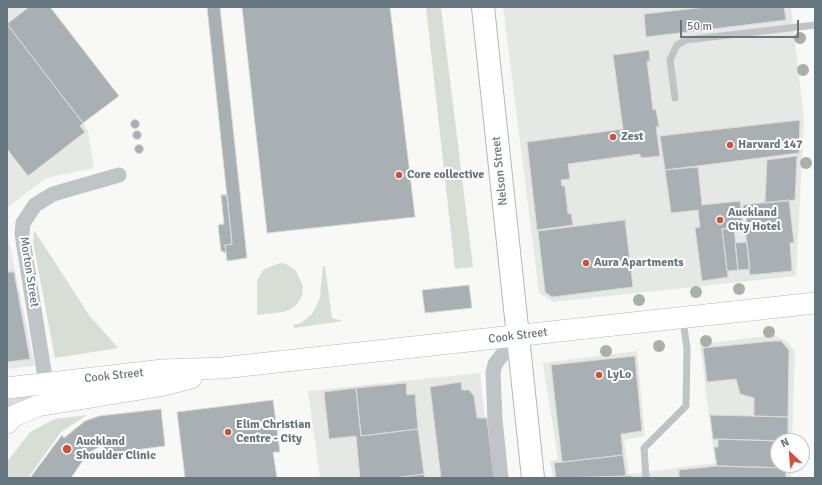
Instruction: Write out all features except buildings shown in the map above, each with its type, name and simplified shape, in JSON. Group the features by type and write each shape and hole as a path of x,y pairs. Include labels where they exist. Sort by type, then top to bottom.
{"main road":[{"name":"Nelson Street","path":"483,7 533,478"},
{"name":"Cook Street","path":"7,388 163,370 222,368 815,303"},
{"name":"Cook Street","path":"7,423 14,416 25,411 61,401 159,386 222,368"},
{"path":"46,384 61,401"}],"street":[{"name":"Morton Street","path":"46,384 22,234 23,223 35,205 54,194 119,175"},
{"path":"502,478 494,413 493,373 495,364 517,336"}],"lane":[{"path":"675,98 670,60 677,45 686,40 815,25"},
{"path":"646,478 644,448 686,406 687,349 683,317"}],"shaded area":[{"path":"7,7 51,7 119,96 83,123 88,131 94,168 46,178 7,208"},
{"path":"426,7 441,7 473,267 455,269"},
{"path":"503,7 791,7 804,120 796,276 553,302 539,293"},
{"path":"34,230 89,315 118,348 55,358 33,242"},
{"path":"7,232 35,366 7,369"},
{"path":"280,263 286,264 296,271 303,286 302,296 296,305 291,309 283,312 257,315 257,280 264,269"},
{"path":"323,266 325,266 332,318 343,321 294,328 293,325 301,323 312,314 316,307 320,297"},
{"path":"775,335 788,342 795,352 792,433 770,433 770,473 791,473 791,478 553,478 550,461 558,459 543,363 637,351 645,436 624,440 629,474 715,463 700,344"},
{"path":"480,373 491,478 320,478 308,391"},
{"path":"35,392 36,398 7,415 7,396"},
{"path":"87,415 61,432 28,478 7,478 7,462 30,432 55,419"}],"place":[{"name":"Zest","path":"613,137"},
{"name":"Harvard 147","path":"730,145"},
{"name":"Core collective","path":"399,175"},
{"name":"Auckland City Hotel","path":"720,220"},
{"name":"Aura Apartments","path":"586,263"},
{"name":"LyLo","path":"599,375"},
{"name":"Elim Christian Centre - City","path":"228,432"},
{"name":"Auckland Shoulder Clinic","path":"67,449"}]}
